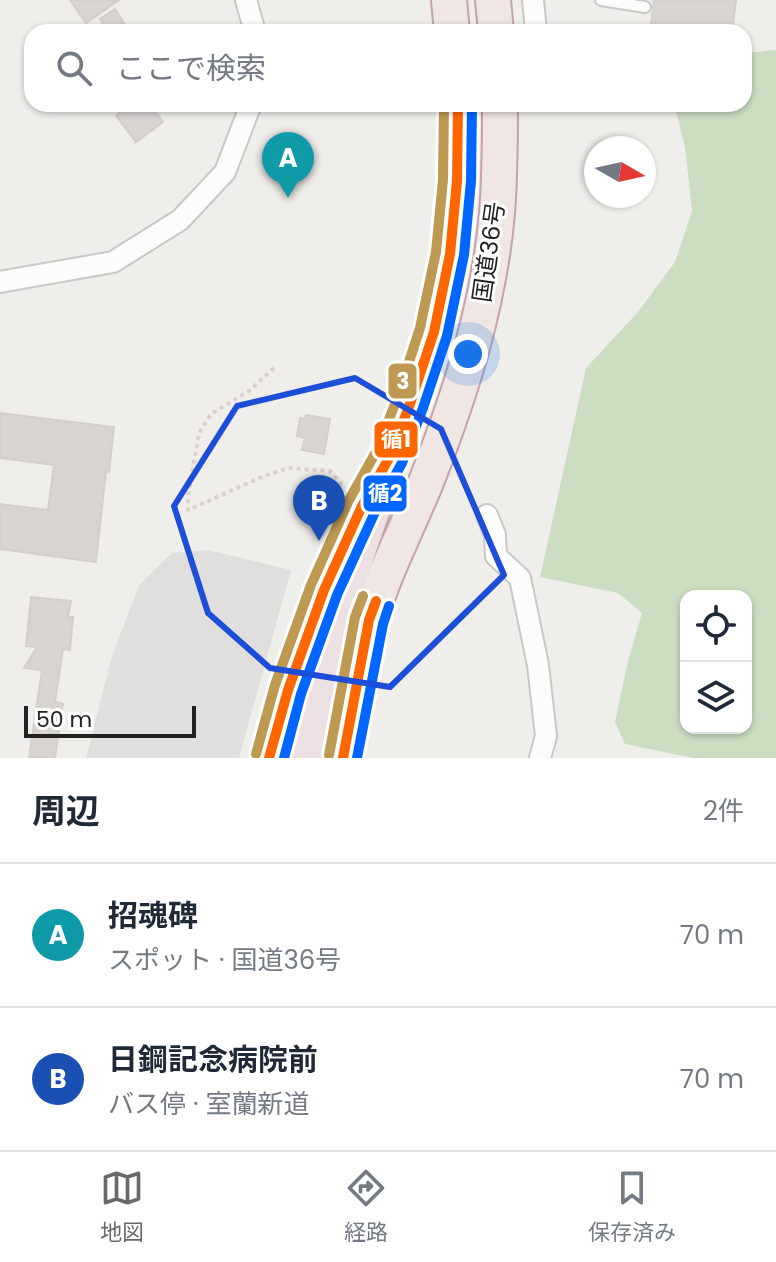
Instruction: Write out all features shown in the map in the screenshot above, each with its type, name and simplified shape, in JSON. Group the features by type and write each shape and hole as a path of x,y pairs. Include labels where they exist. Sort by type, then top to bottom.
{"highway":[{"path":"449,0 451,24"},
{"path":"493,0 495,24"},
{"name":"国道36号","path":"269,758 288,690 324,590 362,506 389,458 434,332 450,254 457,181 458,112"},
{"name":"国道36号","path":"343,758 369,620 427,478 475,337 496,216 500,112"},
{"path":"293,758 316,668 389,458"},
{"path":"323,758 346,681 369,620"}],"street":[{"path":"246,0 253,24"},
{"path":"533,0 535,24"},
{"path":"0,282 113,262 180,220 225,172 248,112"},
{"path":"487,515 495,535 496,556 520,578 538,665 546,736 540,758"}],"lane":[{"path":"601,0 645,7"}],"path":[{"path":"274,368 249,391 211,414 199,433 188,510 288,468 330,471 362,506"}],"highlighted area":[{"path":"355,378 441,429 504,575 390,687 270,668 208,613 174,506 237,406"}],"green space":[{"path":"776,50 776,758 693,758 625,744 615,722 642,613 618,593 540,577 586,368 638,312 675,262 692,211 685,147 676,112 752,112 752,52"}],"shaded area":[{"path":"208,550 291,570 239,758 86,758 112,656 139,585 172,553"}],"building":[{"path":"70,0 119,0 86,23"},
{"path":"654,0 736,0 733,24 651,24"},
{"path":"115,9 125,24 103,24 100,19"},
{"path":"121,112 156,112 163,122 136,142 116,116"},
{"path":"0,413 114,427 96,562 0,549 0,504 48,510 54,465 0,458"},
{"path":"306,415 330,419 324,454 302,450 305,438 297,436 300,418 305,419"},
{"path":"31,597 71,601 68,617 73,617 70,650 63,649 55,702 63,704 55,758 29,758 42,670 24,668 37,647 26,646"}],"transit line":[{"name":"3","path":"256,754 275,685 311,585 349,500 376,452 420,328 436,252 443,180 444,112"},
{"name":"循1","path":"269,758 288,690 324,590 362,506 389,458 434,332 450,254 457,181 458,112"},
{"name":"循2","path":"284,758 301,694 337,595 375,512 402,463 447,336 464,255 471,181 472,112"},
{"name":"3","path":"329,755 355,617 363,596"},
{"name":"循1","path":"343,758 369,620 376,601"},
{"name":"循2","path":"357,758 389,606"}],"place":[{"name":"招魂碑","path":"288,198"},
{"name":"日鋼記念病院前","path":"319,541"}]}
